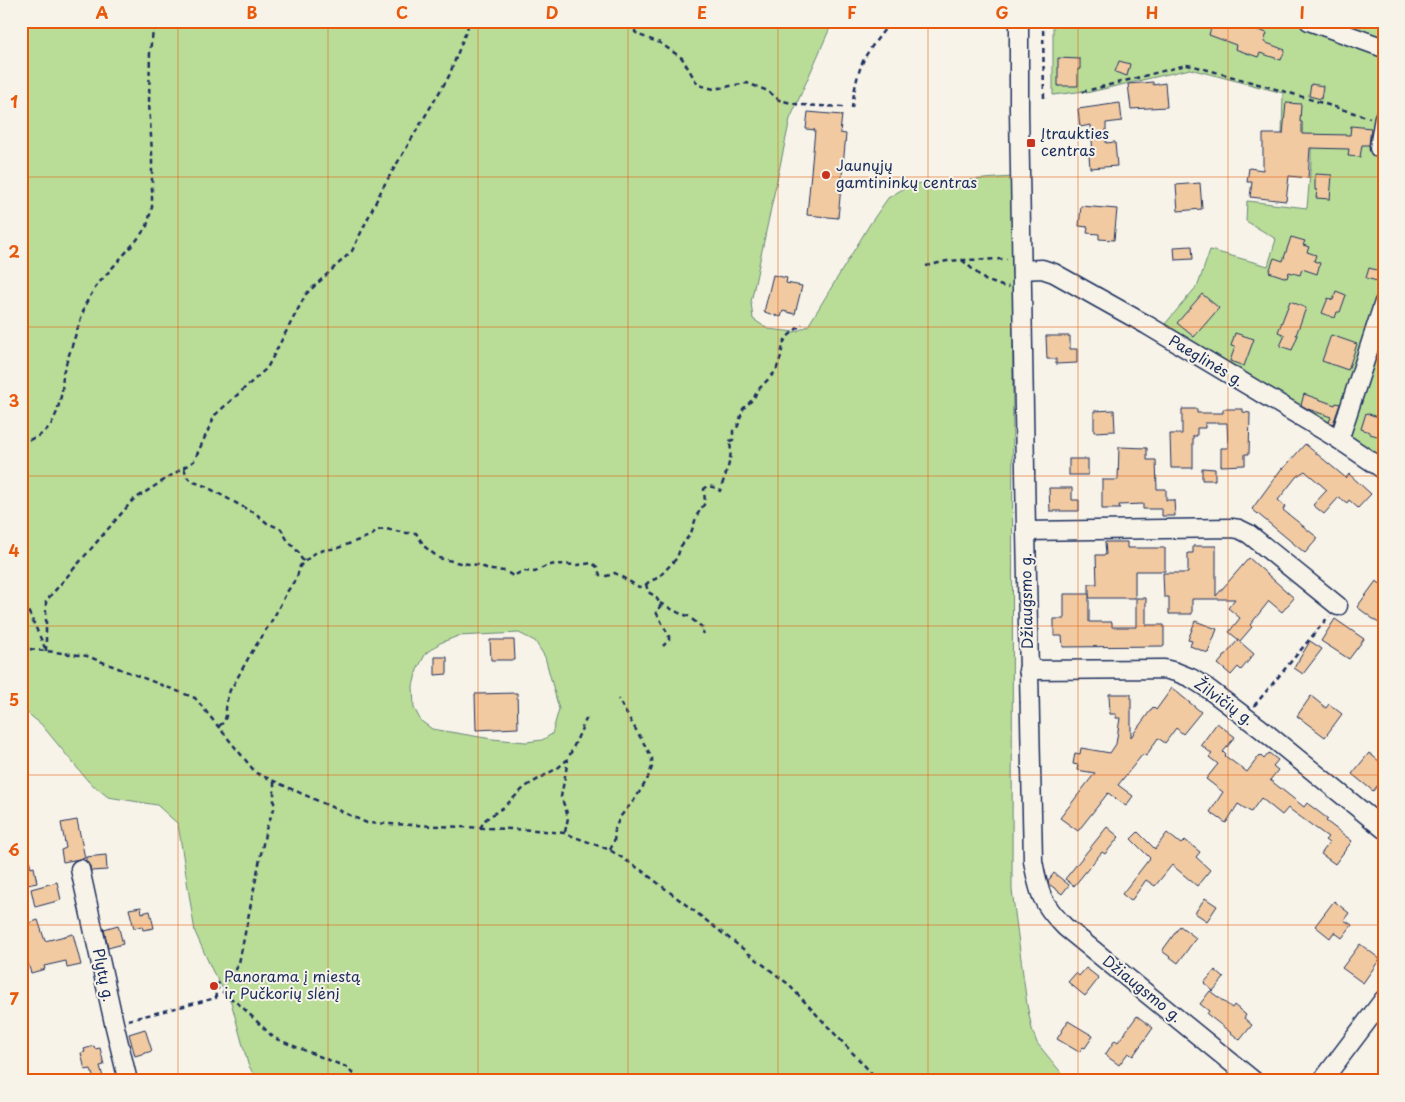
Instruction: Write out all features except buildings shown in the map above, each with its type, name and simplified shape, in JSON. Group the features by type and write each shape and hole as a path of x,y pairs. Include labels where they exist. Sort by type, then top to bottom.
{"street":[{"name":"Džiaugsmo g.","path":"1019,21 1021,263 1033,861 1045,905 1054,916 1254,1081"},
{"path":"1309,21 1384,48"},
{"path":"1379,148 1384,117"},
{"name":"Paeglinės g.","path":"1021,263 1054,273 1147,325 1338,439 1384,470"},
{"path":"1338,439 1384,302"},
{"path":"1026,531 1240,529 1249,534 1338,606"},
{"name":"Žilvičių g.","path":"1028,670 1164,669 1191,678 1245,717 1384,829"},
{"name":"Plytų g.","path":"80,869 128,1081"},
{"path":"1322,1081 1384,999"}],"path":[{"path":"21,444 42,434 51,425 57,412 62,392 63,372 86,303 97,285 148,226 152,207 152,154 149,102 150,50 157,21"},
{"path":"46,651 46,601 133,500 194,461 215,415 267,368 306,294 352,251 382,187 449,76 470,22 496,25 507,21"},
{"path":"635,21 635,32 660,42 682,58 698,86 714,89 748,83 768,91 779,100 800,104 844,107"},
{"path":"852,108 860,69 866,56 890,21"},
{"path":"1043,21 1044,102"},
{"path":"1082,92 1186,65 1290,93 1383,122"},
{"path":"926,266 962,260 1004,260 1021,263"},
{"path":"962,260 985,280 1002,286 1022,288"},
{"path":"219,727 224,722 226,716 230,690 297,577 300,566 313,554 338,548 372,536 378,530 386,529 416,533 425,547 439,558 478,565 492,570 505,571 514,576 523,571 535,572 555,564 578,565 592,563 597,567 600,575 607,576 615,573 639,586 658,578 677,558 682,546 691,533 697,515 705,503 704,489 708,486 720,491 727,472 731,445 729,441 733,440 733,430 738,426 743,409 776,371 786,338 802,324"},
{"path":"184,468 187,477 191,481 205,486 246,510 254,512 267,523 281,529 304,562"},
{"path":"646,584 648,592 656,596 660,603 661,607 656,612 669,636 663,646"},
{"path":"21,595 46,651"},
{"path":"660,603 694,620 703,628 704,634"},
{"path":"1245,717 1338,606"},
{"path":"21,648 87,656 195,698 256,773 367,824 535,830 564,833 610,850 641,870 787,983 879,1081"},
{"path":"610,850 614,842 620,817 647,780 652,768 652,758 618,699"},
{"path":"564,833 568,818 561,797 568,759 587,716"},
{"path":"480,828 486,819 504,807 525,786 559,767 568,759"},
{"path":"215,985 232,978 239,964 266,829 274,809 274,781"},
{"path":"114,1024 216,998 215,985"},
{"path":"215,985 241,1006 274,1038 346,1067 360,1081"}],"green space":[{"path":"21,21 833,21 790,119 751,302 753,319 768,329 795,332 808,326 888,198 911,184 1012,177 1012,890 1027,1005 1032,1029 1037,1043 1068,1081 257,1081 248,1064 231,1002 213,972 195,932 178,824 157,805 108,797 88,781 41,724 21,708 21,272 25,267 21,244","holes":["519,633 535,641 545,657 559,709 552,734 542,740 526,742 492,739 432,729 421,721 414,708 413,686 417,670 426,653 440,643 458,636"]},
{"path":"1053,21 1384,21 1384,475 1154,337 1198,285 1210,250 1268,266 1276,239 1246,221 1247,201 1307,208 1311,136 1282,136 1283,93 1190,69 1086,93 1085,91 1053,95"}],"place":[{"name":"Įtraukties centras","path":"1031,143"},
{"name":"Jaunųjų gamtininkų centras","path":"826,175"},
{"name":"Panorama į miestą ir Pučkorių slėnį","path":"214,986"}]}
